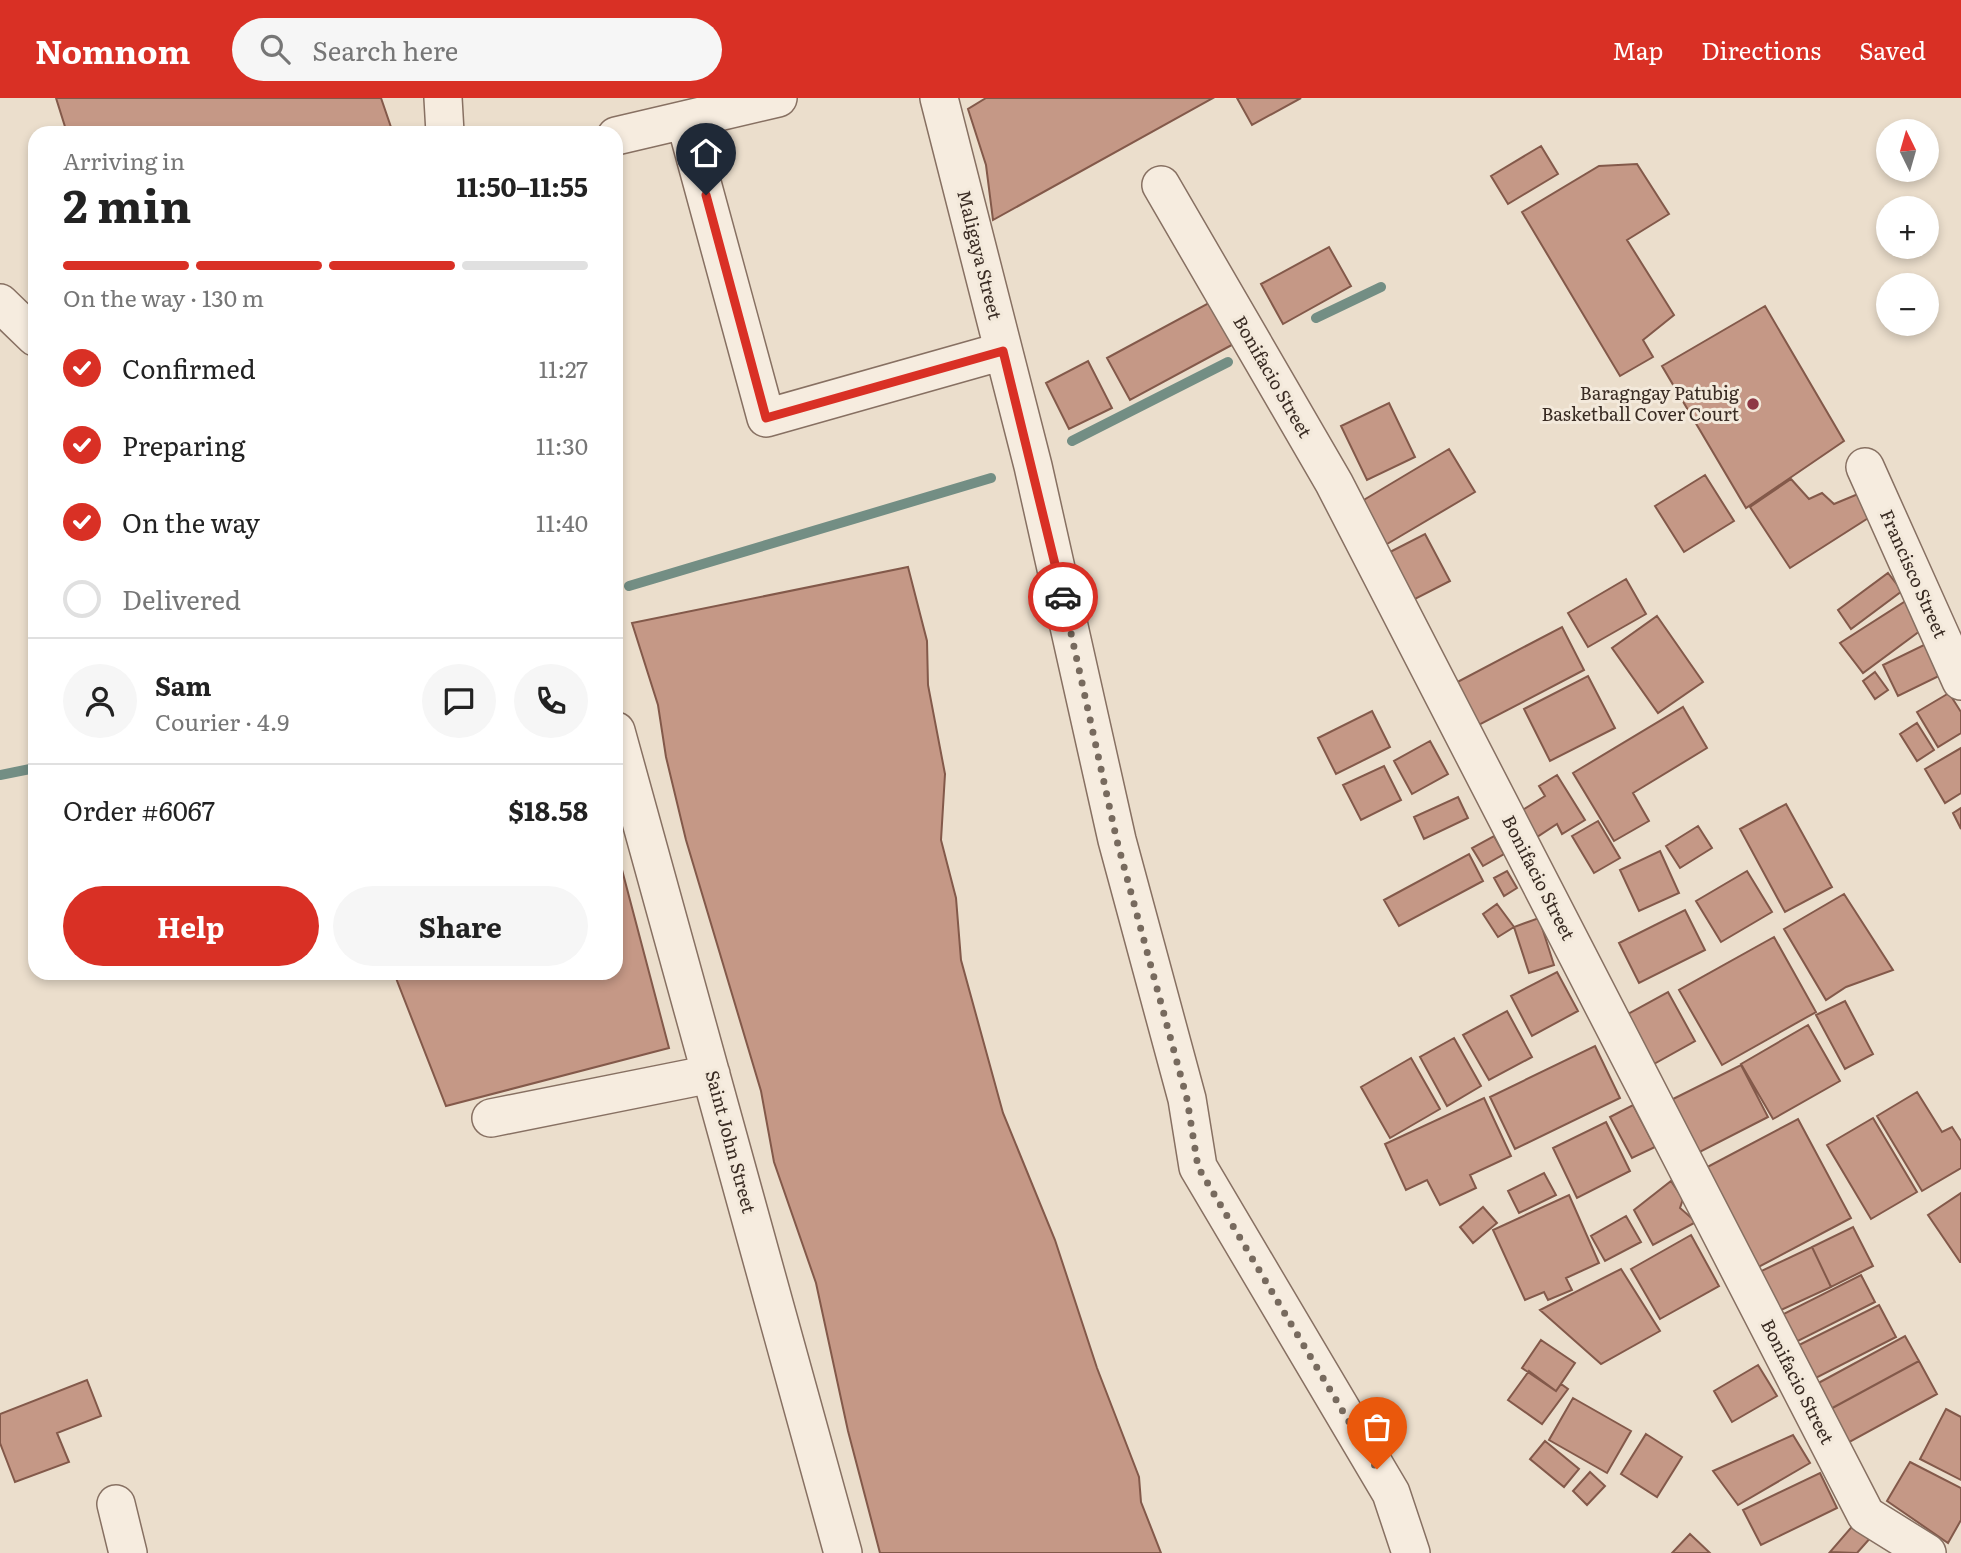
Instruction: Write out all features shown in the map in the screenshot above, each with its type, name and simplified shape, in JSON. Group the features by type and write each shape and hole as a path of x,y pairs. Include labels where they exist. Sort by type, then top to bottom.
{"street":[{"path":"443,98 445,126"},
{"path":"623,134 778,98"},
{"name":"Maligaya Street","path":"939,98 1033,466 1117,841 1187,1099 1198,1167 1391,1493 1411,1553"},
{"path":"685,120 766,418 1003,351"},
{"name":"Bonifacio Street","path":"1161,185 1334,483 1866,1515 1927,1553"},
{"path":"0,303 28,330"},
{"name":"Francisco Street","path":"1865,467 1961,681"},
{"name":"Saint John Street","path":"623,756 843,1553"},
{"path":"491,1118 711,1074"},
{"path":"116,1504 128,1553"}],"building":[{"path":"56,98 381,98 391,126 65,126"},
{"path":"986,98 1213,98 993,220 986,165 968,109"},
{"path":"1237,98 1301,98 1252,125"},
{"path":"1541,146 1558,174 1508,204 1491,176"},
{"path":"1637,164 1669,214 1627,240 1674,315 1643,340 1653,357 1620,376 1522,212 1599,166"},
{"path":"1329,247 1351,286 1283,324 1261,284"},
{"path":"1218,298 1241,340 1130,400 1107,358"},
{"name":"Baragngay Patubig Basketball Cover Court","path":"1765,306 1844,441 1746,508 1662,366"},
{"path":"1088,361 1112,408 1069,429 1046,383"},
{"path":"1389,403 1415,457 1367,480 1341,426"},
{"path":"1449,449 1475,492 1382,547 1357,504"},
{"path":"1705,475 1734,521 1684,552 1655,506"},
{"path":"1791,479 1809,499 1822,493 1834,504 1858,494 1873,515 1790,568 1750,507"},
{"path":"1425,534 1450,581 1413,600 1388,553"},
{"path":"908,567 927,641 928,685 945,774 941,840 956,898 961,960 1003,1113 1055,1240 1097,1368 1139,1477 1141,1502 1161,1553 880,1553 848,1431 816,1283 774,1162 761,1091 686,840 666,757 658,705 632,623"},
{"path":"1888,573 1902,591 1851,629 1838,610"},
{"path":"1626,579 1646,614 1588,647 1568,613"},
{"path":"1912,597 1928,625 1863,673 1840,643"},
{"path":"1657,616 1703,682 1658,713 1612,648"},
{"path":"1562,627 1584,670 1471,729 1448,687"},
{"path":"1930,642 1945,673 1898,696 1883,665"},
{"path":"1875,672 1888,690 1875,699 1863,681"},
{"path":"1588,676 1615,728 1550,761 1524,709"},
{"path":"1949,693 1961,712 1961,733 1938,747 1917,712"},
{"path":"1683,707 1707,748 1633,793 1649,821 1614,841 1573,773"},
{"path":"1372,711 1390,747 1336,774 1318,738"},
{"path":"1917,723 1934,750 1917,761 1900,734"},
{"path":"1430,741 1448,774 1412,794 1394,761"},
{"path":"1961,748 1961,793 1945,803 1925,769"},
{"path":"1384,766 1401,800 1361,820 1343,785"},
{"path":"1557,775 1585,820 1562,834 1557,824 1537,837 1521,811 1545,796 1539,786"},
{"path":"1458,797 1468,818 1424,839 1414,817"},
{"path":"1786,804 1832,887 1785,912 1740,829"},
{"path":"1961,808 1961,829 1953,813"},
{"path":"1598,821 1620,858 1594,873 1572,836"},
{"path":"1698,826 1712,848 1680,868 1666,846"},
{"path":"1494,836 1504,854 1483,866 1472,848"},
{"path":"1660,851 1679,893 1639,911 1620,870"},
{"path":"1469,854 1483,881 1399,926 1384,900"},
{"path":"1507,871 1517,888 1504,896 1494,878"},
{"path":"1747,871 1772,912 1721,942 1696,901"},
{"path":"623,874 669,1048 446,1106 397,980 623,980"},
{"path":"1844,894 1893,970 1846,987 1826,1000 1784,929"},
{"path":"1497,904 1514,927 1498,937 1483,914"},
{"path":"1685,910 1705,950 1639,983 1619,943"},
{"path":"1539,918 1554,965 1529,973 1514,927"},
{"path":"1774,937 1816,1012 1722,1065 1679,990"},
{"path":"1557,972 1578,1011 1532,1036 1511,996"},
{"path":"1668,992 1695,1041 1645,1069 1617,1020"},
{"path":"1845,1001 1873,1054 1845,1069 1816,1015"},
{"path":"1507,1011 1532,1057 1489,1080 1463,1035"},
{"path":"1808,1025 1840,1081 1773,1119 1741,1064"},
{"path":"1454,1038 1481,1086 1447,1106 1420,1057"},
{"path":"1595,1046 1620,1098 1515,1149 1490,1097"},
{"path":"1411,1058 1440,1109 1390,1138 1361,1087"},
{"path":"1741,1065 1768,1117 1690,1157 1663,1104"},
{"path":"1917,1092 1942,1132 1952,1127 1961,1141 1961,1168 1922,1191 1877,1116"},
{"path":"1484,1098 1511,1156 1470,1175 1476,1188 1440,1205 1427,1180 1406,1190 1385,1144"},
{"path":"1633,1105 1655,1147 1632,1158 1610,1117"},
{"path":"1873,1118 1917,1192 1871,1219 1827,1145"},
{"path":"1798,1119 1851,1218 1749,1272 1696,1173"},
{"path":"1606,1122 1630,1171 1577,1198 1553,1148"},
{"path":"1544,1173 1556,1195 1519,1213 1508,1191"},
{"path":"1671,1181 1683,1199 1680,1208 1696,1222 1653,1245 1634,1210"},
{"path":"1961,1193 1961,1262 1960,1262 1928,1215"},
{"path":"1569,1195 1599,1263 1566,1278 1572,1290 1548,1300 1544,1292 1525,1300 1493,1230"},
{"path":"1483,1207 1497,1223 1473,1243 1460,1227"},
{"path":"1626,1216 1641,1242 1605,1261 1591,1236"},
{"path":"1853,1227 1873,1266 1831,1287 1812,1247"},
{"path":"1691,1235 1719,1286 1660,1319 1631,1269"},
{"path":"1812,1247 1831,1287 1770,1315 1751,1276"},
{"path":"1621,1269 1660,1331 1601,1364 1540,1310"},
{"path":"1861,1275 1875,1302 1788,1346 1774,1319"},
{"path":"1879,1305 1896,1337 1806,1383 1789,1350"},
{"path":"1905,1336 1919,1361 1825,1412 1811,1387"},
{"path":"1541,1340 1575,1363 1556,1391 1522,1368"},
{"path":"1919,1361 1937,1394 1844,1445 1825,1412"},
{"path":"1758,1365 1777,1396 1732,1422 1714,1391"},
{"path":"1529,1371 1556,1391 1561,1384 1568,1389 1542,1424 1508,1400"},
{"path":"87,1380 101,1416 57,1433 69,1462 15,1482 0,1443 0,1414"},
{"path":"1573,1398 1631,1431 1607,1473 1549,1440"},
{"path":"1946,1409 1961,1417 1961,1480 1920,1459"},
{"path":"1646,1434 1682,1457 1657,1497 1621,1474"},
{"path":"1793,1435 1810,1463 1738,1505 1713,1471"},
{"path":"1545,1441 1579,1469 1564,1487 1530,1459"},
{"path":"1910,1462 1961,1488 1961,1520 1948,1543 1887,1501"},
{"path":"1590,1472 1605,1486 1587,1505 1573,1491"},
{"path":"1820,1473 1837,1508 1761,1545 1743,1510"},
{"path":"1856,1522 1872,1536 1857,1553 1830,1552"},
{"path":"1690,1534 1710,1553 1672,1553"}],"waterway":[{"path":"1316,318 1381,287"},
{"path":"1072,441 1228,362"},
{"path":"629,586 991,478"},
{"path":"0,775 28,769"}],"way so far":[{"path":"1063,597 1117,841 1187,1099 1198,1167 1377,1469"}],"place":[{"name":"Baragngay Patubig Basketball Cover Court","path":"1753,404"}],"route":[{"path":"706,195 766,418 1003,351 1063,597"}]}
